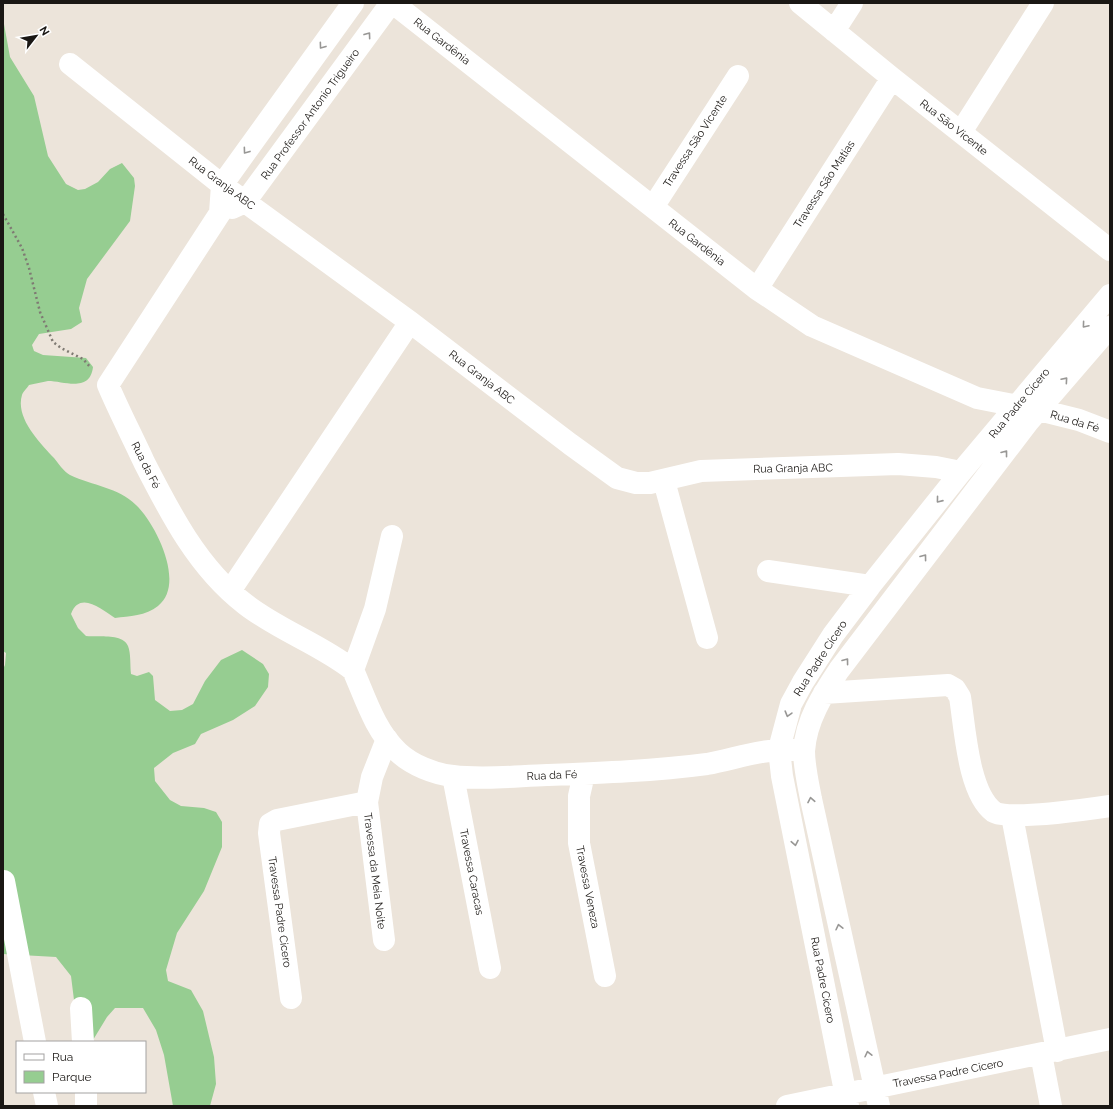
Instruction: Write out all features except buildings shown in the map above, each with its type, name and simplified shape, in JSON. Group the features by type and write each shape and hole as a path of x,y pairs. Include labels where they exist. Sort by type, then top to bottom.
{"street":[{"path":"108,385 220,213 222,185 353,3"},
{"name":"Rua Professor Antonio Trigueiro","path":"220,213 245,202 392,3"},
{"name":"Rua Gardênia","path":"392,3 757,289 812,326 843,341 977,398 1039,410"},
{"name":"Rua São Vicente","path":"800,3 892,78 1110,250"},
{"path":"834,31 852,3"},
{"path":"961,132 1043,3"},
{"name":"Rua Granja ABC","path":"70,64 222,185 410,322 617,478 636,483 664,480 701,471 898,464 936,467 961,472"},
{"name":"Travessa São Vicente","path":"653,207 738,76"},
{"name":"Travessa São Matias","path":"757,289 892,78"},
{"name":"Rua Padre Cícero","path":"847,1100 782,776 779,749 791,704 802,682 833,635 870,586 961,472 1110,295"},
{"path":"230,591 410,322"},
{"name":"Rua Padre Cícero","path":"877,1097 811,799 804,751 811,722 824,693 844,664 966,502 1039,410 1110,328"},
{"name":"Rua da Fé","path":"108,385 171,513 199,557 230,591 246,604 335,656 353,670 368,705 387,740 398,752 418,765 438,773 453,776 485,777 584,774 634,772 708,764 779,749 804,751"},
{"name":"Rua da Fé","path":"1039,410 1079,420 1110,432"},
{"path":"664,480 707,638"},
{"path":"353,670 375,609 392,536"},
{"path":"768,571 870,586"},
{"path":"824,693 936,684 948,685 955,689 960,697 974,782 982,799 995,813 1012,816 1110,806"},
{"name":"Travessa da Meia Noite","path":"384,940 367,802 372,777 387,740"},
{"name":"Travessa Veneza","path":"584,774 579,796 579,843 605,976"},
{"name":"Travessa Caracas","path":"453,776 490,968"},
{"name":"Travessa Padre Cicero","path":"291,998 268,833 270,827 277,820 367,802"},
{"path":"1012,816 1049,1052 1051,1106"},
{"path":"4,881 35,1041"},
{"path":"81,1008 83,1041"},
{"name":"Travessa Padre Cicero","path":"787,1106 877,1097 1049,1052 1110,1039"},
{"path":"44,1093 47,1106"},
{"path":"86,1093 86,1106"}],"path":[{"path":"3,214 22,248 29,268 40,312 53,342 61,348 83,359 108,385"}],"green space":[{"path":"3,3 4,24 10,57 34,96 48,156 66,184 78,190 85,189 98,182 110,169 122,163 134,178 135,186 130,221 87,279 79,308 82,322 71,329 39,334 32,345 34,351 43,355 86,358 93,367 91,375 82,383 75,384 48,381 29,385 23,394 21,404 25,421 30,430 66,472 79,479 105,487 121,494 136,505 144,514 152,526 165,554 169,569 169,584 166,596 158,606 143,614 115,618 92,604 80,603 75,607 71,614 78,628 86,636 115,637 125,642 130,652 131,674 137,676 149,672 153,676 155,700 170,711 182,710 193,704 205,681 221,660 242,650 263,664 269,674 268,687 255,706 233,720 201,734 195,744 173,753 154,768 155,781 170,800 181,806 204,808 216,812 222,822 222,847 204,891 177,933 166,970 168,981 191,990 203,1011 214,1057 216,1084 210,1106 173,1106 164,1055 156,1030 143,1008 115,1008 107,1017 93,1040 72,1041 74,1000 71,976 56,957 3,954 3,669 5,665 6,653 3,651"}]}
